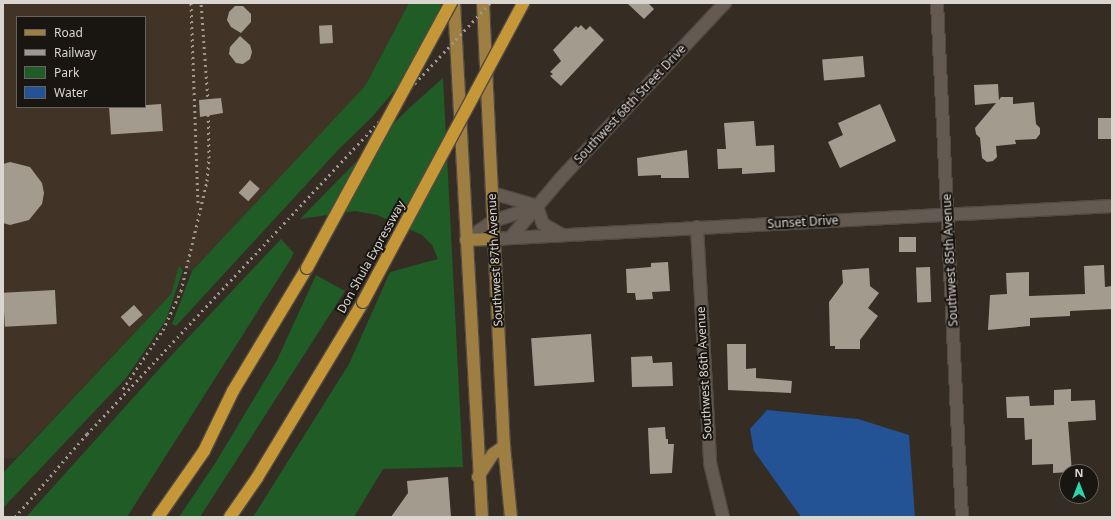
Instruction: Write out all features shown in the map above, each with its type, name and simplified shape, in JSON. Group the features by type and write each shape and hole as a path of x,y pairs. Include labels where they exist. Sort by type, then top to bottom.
{"highway":[{"path":"158,517 204,451 233,391 307,268 450,3"},
{"name":"Don Shula Expressway","path":"230,517 256,478 363,302 523,3"}],"main road":[{"path":"454,3 478,477 482,517"},
{"name":"Southwest 87th Avenue","path":"483,3 504,446 511,517"},
{"path":"466,240 494,239"},
{"path":"478,477 493,454 504,446"}],"street":[{"name":"Southwest 68th Street Drive","path":"511,237 537,206 725,3"},
{"name":"Southwest 85th Avenue","path":"937,3 962,517"},
{"path":"492,193 537,206 543,224 561,234"},
{"name":"Southwest 68th Street Drive","path":"466,240 493,221 537,206"},
{"name":"Sunset Drive","path":"494,239 561,234 1112,206"},
{"name":"Southwest 86th Avenue","path":"697,227 710,463 723,517"}],"shaded area":[{"path":"3,3 409,3 365,86 192,271 179,267 171,294 16,458 3,458"}],"green space":[{"path":"409,3 441,3 443,34 371,118 339,149 176,326 172,324 192,271 365,86"},
{"path":"443,78 463,467 383,469 354,517 253,517 349,364 390,272 438,259 432,245 422,235 377,215 355,211 300,219 407,110"},
{"path":"281,239 294,253 127,517 26,517 169,358"},
{"path":"179,266 183,270 166,320 126,378 3,508 3,473 171,294"},
{"path":"316,275 345,291 200,517 179,517 216,462 277,360"}],"water":[{"path":"767,410 858,419 909,435 915,517 801,517 754,451 750,429"}],"building":[{"path":"627,3 648,3 654,9 644,19"},
{"path":"235,6 243,6 251,14 251,22 241,33 231,27 227,20 229,12"},
{"path":"332,25 333,43 320,44 319,26"},
{"path":"581,25 586,30 590,26 604,40 561,86 550,76 553,74 550,72 561,61 553,50 576,26 578,28"},
{"path":"240,36 250,45 252,52 250,59 243,64 236,63 229,54 230,47"},
{"path":"863,56 865,77 824,80 822,60"},
{"path":"998,84 999,100 1001,97 1013,97 1013,104 1034,102 1036,124 1040,128 1040,134 1036,139 1015,140 1016,144 996,146 997,157 993,161 987,162 982,158 980,138 976,134 975,128 996,103 975,105 974,85"},
{"path":"221,98 223,113 200,117 199,100"},
{"path":"161,104 163,131 111,135 109,108 146,108 146,105"},
{"path":"880,104 896,141 840,168 828,142 843,135 838,123"},
{"path":"1098,118 1112,118 1112,139 1098,139"},
{"path":"754,121 756,146 774,145 775,172 742,174 742,168 718,169 717,149 726,149 724,123"},
{"path":"687,150 689,178 661,178 661,175 638,176 637,158"},
{"path":"10,162 30,167 42,183 44,193 42,204 29,220 10,225 3,223 3,164"},
{"path":"250,180 260,189 248,201 239,193"},
{"path":"899,237 916,237 916,252 899,252"},
{"path":"668,262 670,291 652,292 653,299 636,300 635,293 627,293 626,269 651,267 651,263"},
{"path":"1104,265 1105,287 1112,286 1112,309 1070,311 1070,316 1030,318 1030,326 988,330 990,295 1007,294 1006,273 1029,272 1029,296 1085,294 1084,266"},
{"path":"916,267 930,267 931,302 917,302"},
{"path":"869,268 870,286 879,293 868,308 878,316 860,340 860,349 835,349 835,346 830,346 829,302 843,283 842,270"},
{"path":"55,290 57,324 5,327 3,293"},
{"path":"134,305 143,315 129,327 121,317"},
{"path":"591,334 594,382 534,386 531,338"},
{"path":"727,344 746,344 746,369 756,368 756,378 792,381 791,393 728,390"},
{"path":"652,356 653,363 672,362 673,386 632,387 631,357"},
{"path":"1071,389 1071,401 1095,400 1096,420 1068,422 1071,464 1059,464 1059,473 1053,473 1053,464 1032,465 1032,439 1025,440 1024,418 1007,418 1006,397 1029,396 1030,406 1054,405 1054,390"},
{"path":"665,427 668,444 674,444 672,473 650,474 648,428"},
{"path":"448,477 451,517 391,517 408,493 407,481"}],"railway":[{"path":"191,3 198,203"},
{"path":"123,389 163,330 181,291 207,181 209,158 208,102 201,3"},
{"path":"15,517 87,434 490,3"}]}
